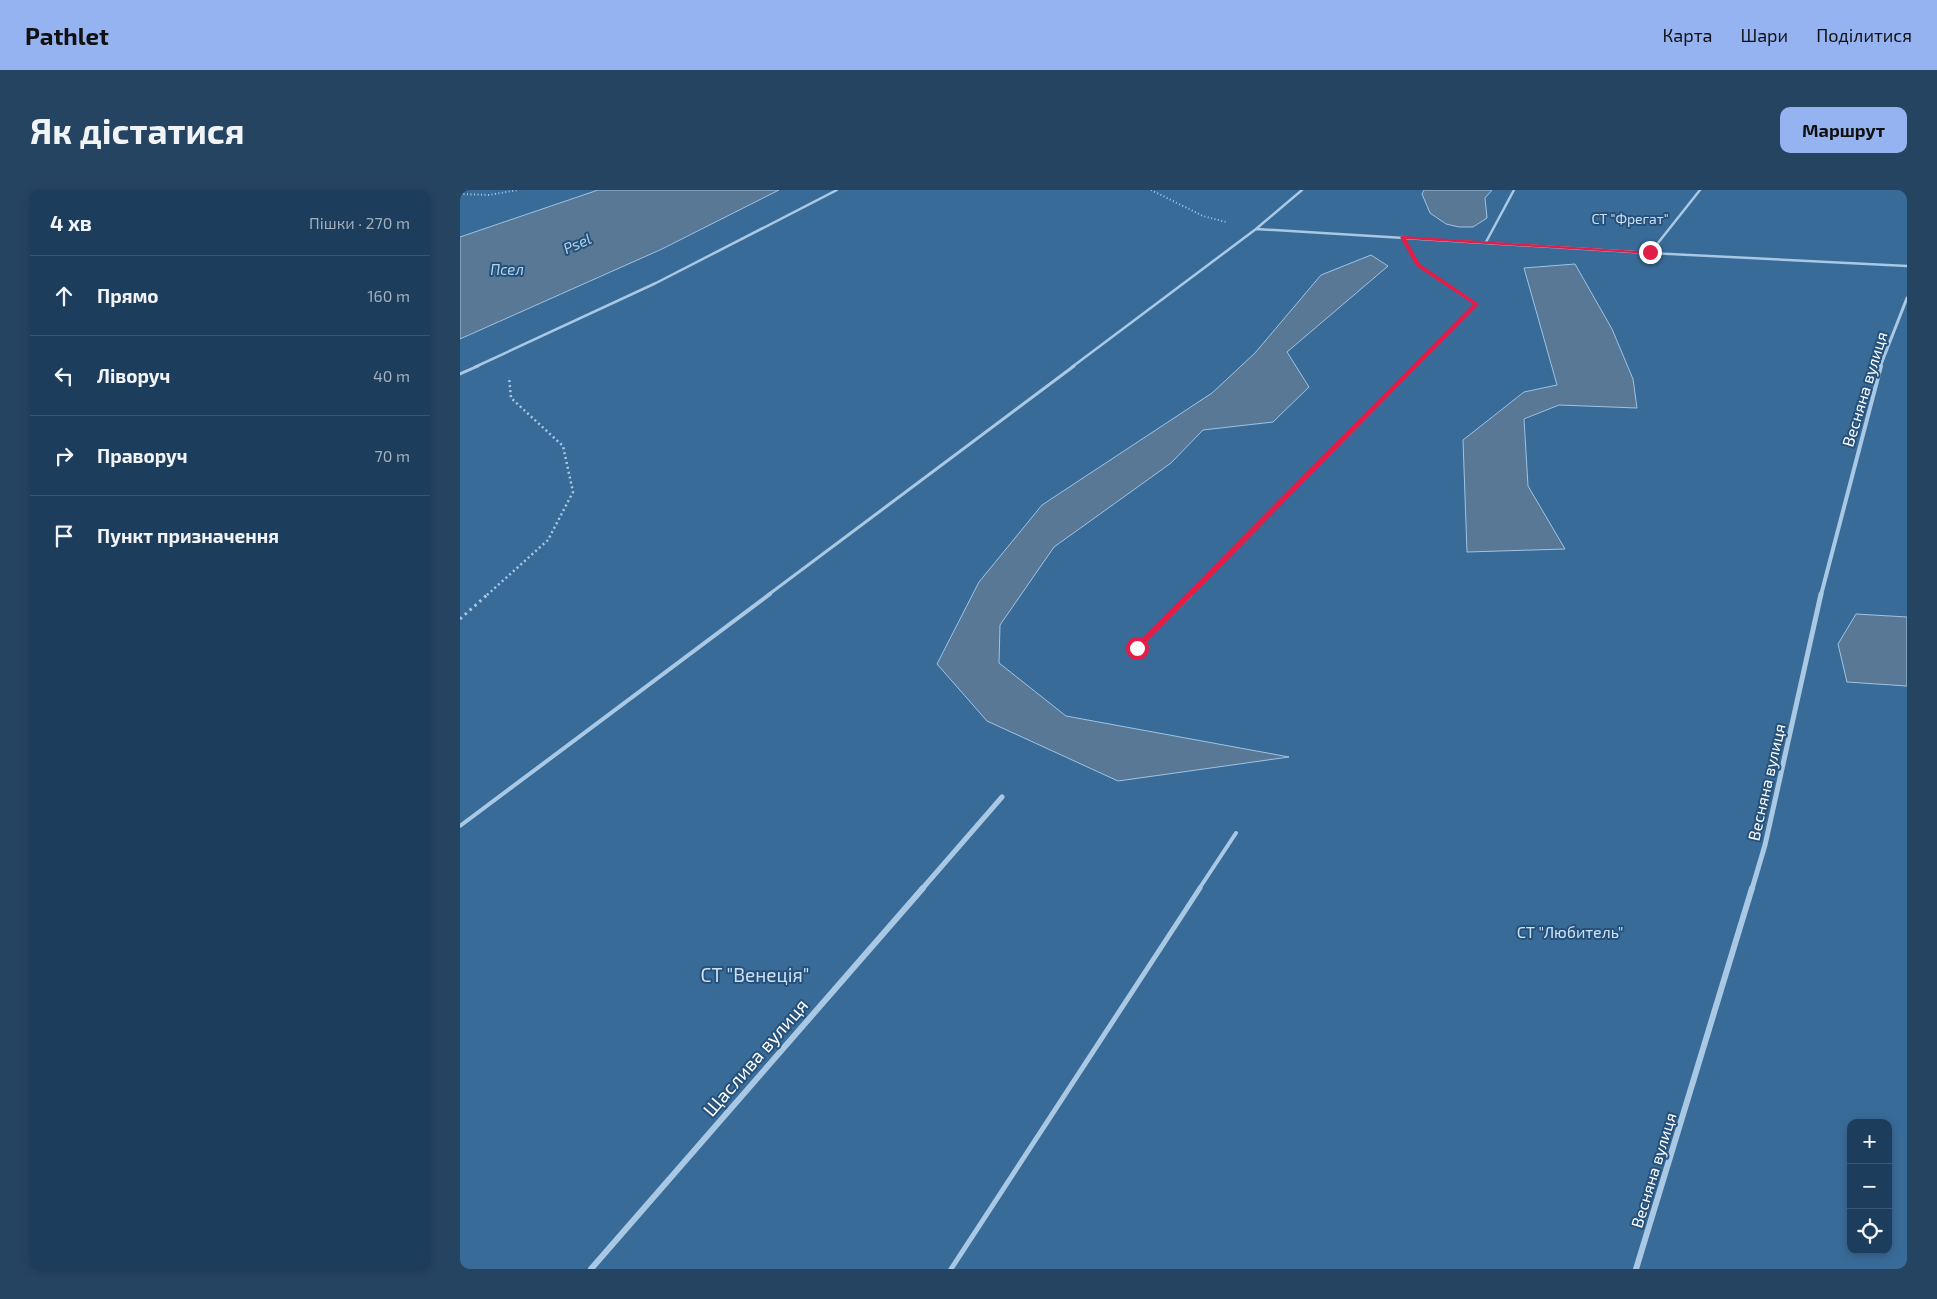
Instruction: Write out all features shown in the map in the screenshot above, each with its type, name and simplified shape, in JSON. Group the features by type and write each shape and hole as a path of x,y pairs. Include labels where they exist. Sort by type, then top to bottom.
{"street":[{"name":"Весняна вулиця","path":"1636,1269 1765,845 1824,582 1880,368 1907,298"},
{"name":"Щаслива вулиця","path":"591,1269 1002,796"}],"lane":[{"path":"460,374 656,282 837,190"},
{"path":"460,826 1256,229 1302,190"},
{"path":"1486,242 1514,190"},
{"path":"1650,252 1700,190"},
{"path":"1256,229 1907,266"},
{"path":"1137,648 1476,304 1418,265 1402,237"},
{"path":"951,1269 1236,832"}],"path":[{"path":"460,194 490,194 518,190"},
{"path":"1151,190 1203,216 1256,229"},
{"path":"460,619 548,540 573,492 563,446 511,398 507,352"}],"green space":[{"path":"460,190 598,190 460,237"},
{"path":"779,190 1907,190 1907,1269 460,1269 460,339 662,249","holes":["1575,264 1612,329 1633,379 1637,407 1559,405 1524,420 1528,486 1564,549 1463,440 1524,392 1557,386 1525,269"]}],"water":[{"name":"Псел","path":"598,190 779,190 662,249 460,339 460,237"},
{"path":"1424,190 1492,190 1485,198 1487,218 1473,227 1459,227 1446,224 1430,213 1422,194"},
{"path":"1371,255 1388,266 1287,352 1309,387 1273,422 1203,430 1171,463 1054,547 1000,625 999,663 1066,716 1289,757 1118,781 987,721 937,664 979,582 1042,505 1212,393 1255,353 1321,275"},
{"path":"1575,264 1612,329 1633,379 1637,408 1559,405 1524,419 1528,486 1565,549 1467,552 1463,440 1524,392 1557,385 1524,268"},
{"path":"1856,614 1907,617 1907,686 1847,682 1838,644"}],"route":[{"path":"1137,648 1476,304 1418,265 1402,237 1650,252"}],"park label":[{"name":"СТ \"Фрегат\"","path":"1630,218"},
{"name":"СТ \"Любитель\"","path":"1570,931"},
{"name":"СТ \"Венеція\"","path":"755,974"}],"water label":[{"name":"Psel","path":"577,243"}]}
